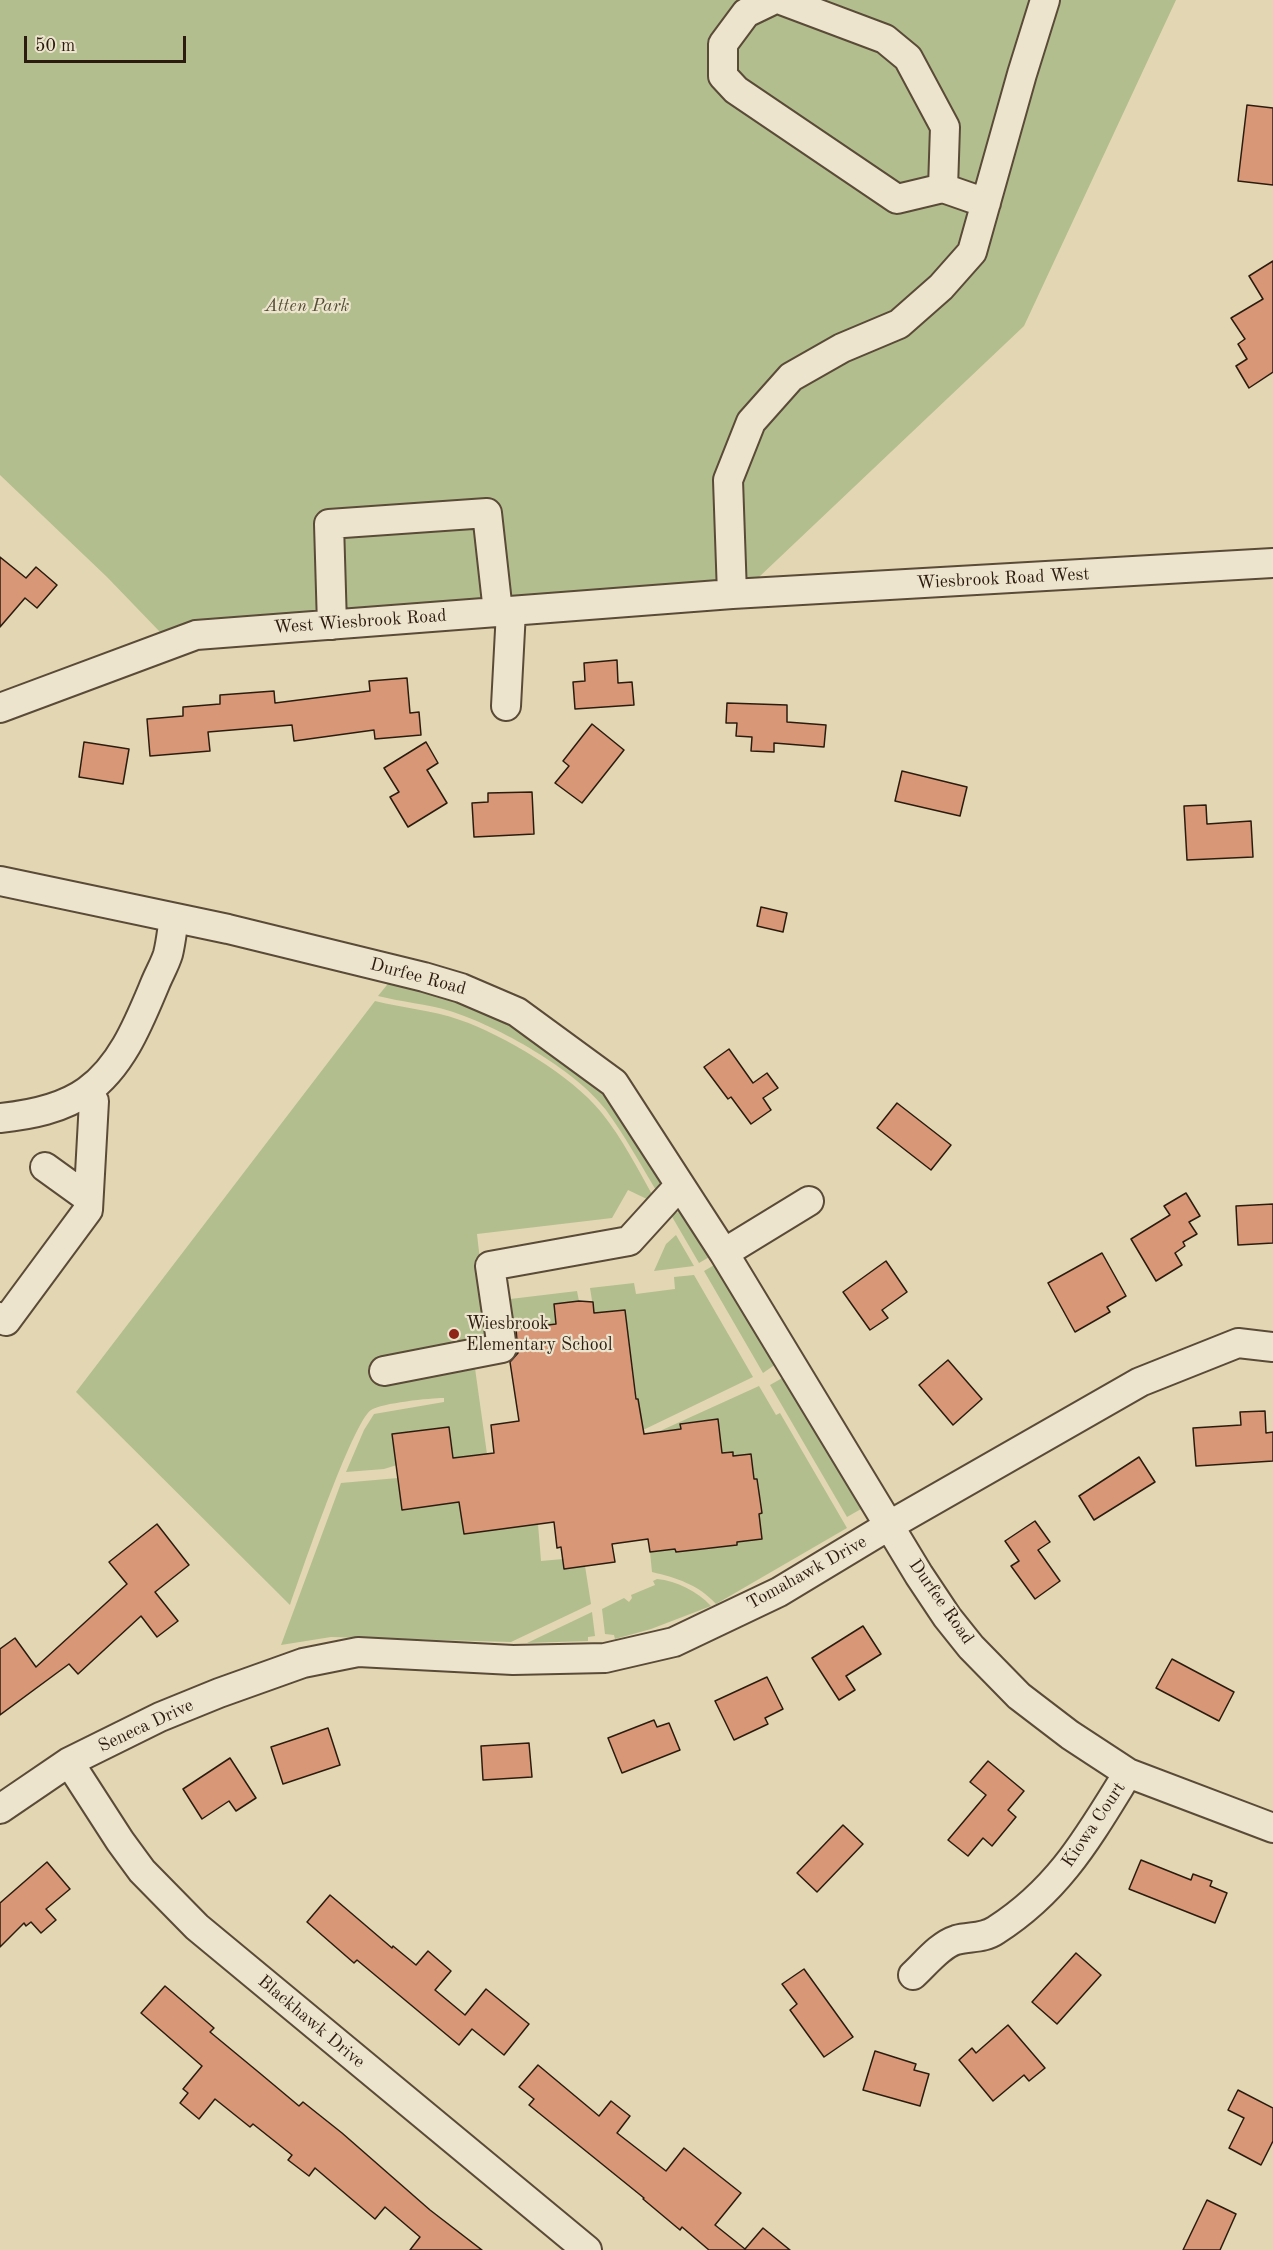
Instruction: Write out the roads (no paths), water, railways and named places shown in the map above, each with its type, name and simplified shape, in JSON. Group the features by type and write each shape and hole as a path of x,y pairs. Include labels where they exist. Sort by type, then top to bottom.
{"street":[{"path":"774,0 746,13 723,44 723,76 736,90 897,199 943,188 986,203"},
{"path":"781,0 885,39 908,58 945,127 943,188"},
{"path":"732,594 728,480 751,422 791,377 842,348 899,324 941,287 972,252 1045,0"},
{"path":"332,624 329,524 487,513 504,611 506,706"},
{"name":"Wiesbrook Road West","path":"732,594 1273,563"},
{"name":"West Wiesbrook Road","path":"0,708 196,635 732,594"},
{"name":"Durfee Road","path":"0,881 174,918 424,977 485,996 517,1012 614,1083 724,1253 942,1608 971,1647 1042,1715 1128,1773 1273,1828"},
{"path":"0,1118 44,1111 66,1103 87,1091 120,1056 168,956 174,918"},
{"path":"0,1317 6,1321 88,1210 94,1101 87,1091"},
{"path":"45,1167 88,1198"},
{"path":"384,1371 502,1348 490,1266 629,1241 679,1186"},
{"path":"724,1253 809,1201"},
{"name":"Tomahawk Drive","path":"303,1662 358,1652 513,1660 605,1658 674,1642 779,1592 890,1525 1140,1382 1238,1343 1273,1347"},
{"name":"Seneca Drive","path":"0,1809 69,1762 160,1718 303,1662"},
{"name":"Blackhawk Drive","path":"69,1762 142,1871 197,1927 587,2250"},
{"name":"Kiowa Court","path":"913,1975 947,1944 958,1940 983,1937 993,1932 1039,1898 1082,1848 1128,1773"}],"place":[{"name":"Wiesbrook Elementary School","path":"454,1334"}],"park label":[{"name":"Atten Park","path":"307,306"}]}
